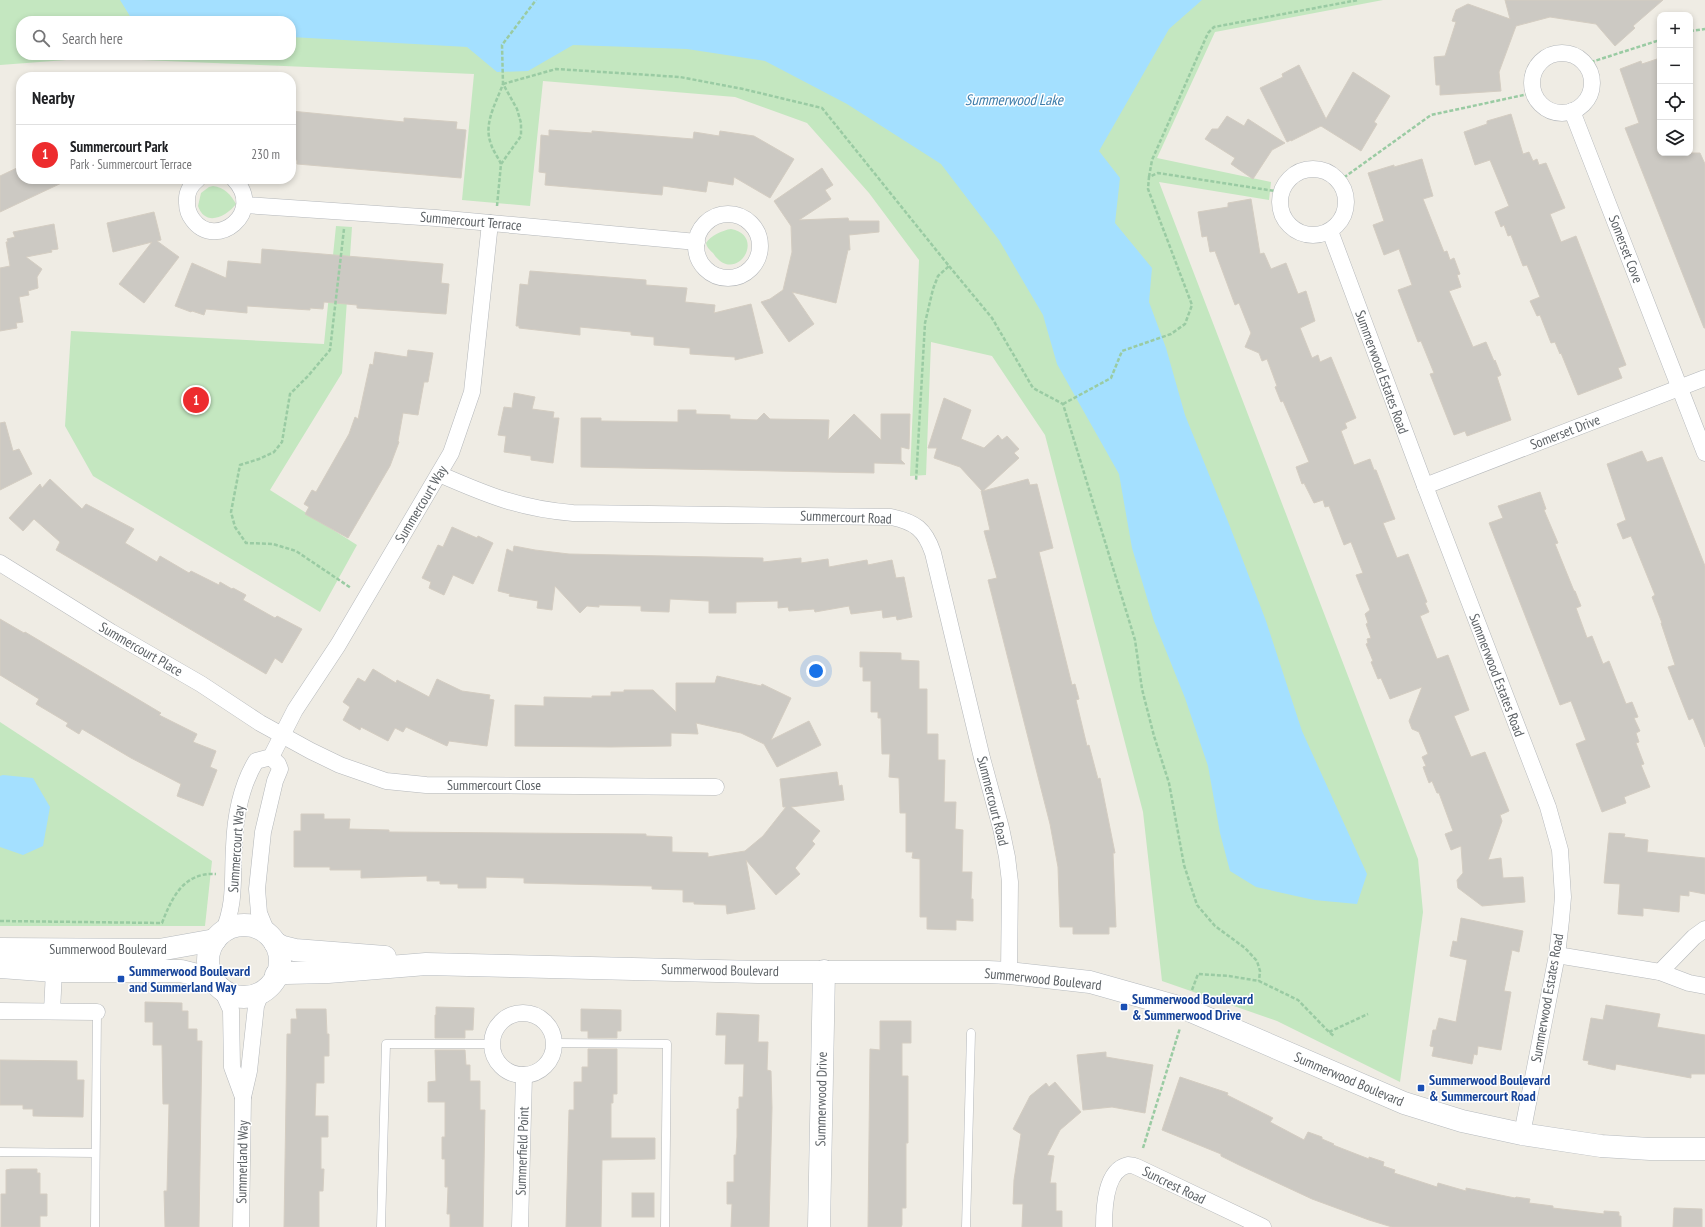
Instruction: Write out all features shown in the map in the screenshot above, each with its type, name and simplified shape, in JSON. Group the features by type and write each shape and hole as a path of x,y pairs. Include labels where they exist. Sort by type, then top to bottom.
{"street":[{"path":"1557,54 1567,54 1577,57 1585,64 1590,72 1592,81 1591,91 1581,106 1572,111 1563,113 1549,110 1538,101 1534,93 1532,83 1534,73 1539,64 1547,57 1557,54"},
{"name":"Somerset Cove","path":"1572,111 1705,453"},
{"path":"1312,168 1331,174 1339,181 1345,191 1347,203 1345,214 1339,224 1330,231 1319,235 1307,235 1297,232 1288,224 1282,214 1279,203 1281,192 1286,182 1293,175 1302,170 1312,168"},
{"path":"194,184 186,197 190,215 195,223 203,228 216,231 230,227 237,222 242,214 245,205 242,190 238,184"},
{"name":"Summercourt Terrace","path":"245,205 436,218 697,242"},
{"name":"Summercourt Way","path":"219,936 229,918 232,906 234,845 240,796 249,773 256,761 271,757 295,710 338,645 400,537 451,453 472,392 490,224"},
{"name":"Summerwood Estates Road","path":"1330,231 1425,486 1548,807 1560,850 1563,897 1557,955 1522,1134"},
{"name":"Somerset Drive","path":"1425,486 1705,378"},
{"name":"Summercourt Road","path":"439,474 481,493 527,507 550,511 573,513 891,517 904,520 917,526 925,534 933,552 982,758 1002,828 1010,882 1009,973"},
{"name":"Summercourt Place","path":"0,563 111,632 201,684 260,723 282,735"},
{"name":"Summercourt Close","path":"282,735 340,765 386,781 406,784 716,787"},
{"name":"Summercourt Way","path":"271,757 278,764 280,769 275,781 263,832 257,889 259,913 272,939"},
{"path":"240,925 256,927 272,939 280,958 278,970 270,985 261,993 250,996 235,996 217,983 207,967 210,947 219,936 240,925"},
{"path":"1660,972 1694,936 1705,929"},
{"name":"Summerwood Boulevard","path":"0,949 158,950 219,936"},
{"name":"Summerwood Boulevard","path":"272,939 284,947 295,950 390,957 426,964"},
{"path":"1557,955 1660,972 1705,986"},
{"name":"Summerwood Boulevard","path":"276,975 286,973 328,972 426,964 758,972 824,971 1009,973 1090,982 1186,1009 1404,1103 1462,1121 1522,1134 1601,1146 1650,1149 1705,1149"},
{"name":"Summerwood Boulevard","path":"0,967 54,971 181,971 217,983"},
{"name":"Summerwood Boulevard","path":"52,1011 54,971"},
{"name":"Summerwood Drive","path":"819,1227 824,971"},
{"name":"Summerland Way","path":"217,983 231,1010 232,1067 243,1097"},
{"name":"Summerland Way","path":"241,1227 243,1097 249,1071 256,1006 261,993"},
{"path":"0,1011 97,1012"},
{"path":"522,1012 532,1013 541,1018 553,1033 555,1043 554,1053 543,1069 534,1074 524,1075 514,1074 502,1066 493,1054 491,1044 493,1034 497,1026 504,1019 513,1014 522,1012"},
{"name":"Summerfield Point","path":"520,1227 524,1075"},
{"name":"Suncrest Road","path":"1104,1227 1104,1207 1111,1178 1117,1171 1128,1165 1137,1167 1263,1227"}],"lane":[{"path":"95,1227 97,1012"},
{"path":"966,1227 971,1033"},
{"path":"555,1043 667,1044 665,1227"},
{"path":"381,1227 386,1044 491,1044"},
{"path":"0,1152 95,1153"}],"path":[{"path":"502,164 491,144 488,126 503,84 502,45 536,0"},
{"path":"1063,404 1111,378 1122,351 1171,334 1185,324 1192,305 1148,189 1148,177 1152,160 1208,33 1214,27 1358,0"},
{"path":"1693,31 1705,29"},
{"path":"1585,64 1657,41"},
{"path":"503,84 556,69 673,77 743,89 822,108 992,318 1033,388 1063,404 1134,640 1142,689 1154,736 1169,783 1184,865 1197,905 1215,926 1245,948 1257,961 1260,971 1260,980"},
{"path":"497,206 502,164 521,136 521,123 517,109 503,84"},
{"path":"1339,181 1431,115 1534,93"},
{"path":"1148,177 1158,173 1281,192"},
{"path":"345,225 330,350 308,376 290,394 282,442 274,452 240,465 231,512 235,527 246,543 273,544 296,551 353,590"},
{"path":"916,481 925,323 933,289 938,276 949,266"},
{"path":"0,921 162,923 173,897 185,883 202,876 221,874"},
{"path":"1198,974 1260,980 1298,1000 1334,1036"},
{"path":"1329,1032 1368,1014"},
{"path":"1143,1148 1182,1022"}],"green space":[{"path":"0,0 1383,0 1215,32 1157,158 1271,182 1269,200 1159,182 1418,859 1423,912 1400,1082 1277,1021 1162,981 1143,812 1045,435 992,356 931,342 926,475 910,476 919,260 869,193 807,123 735,97 543,81 530,206 462,200 474,74 141,60 296,60 296,16 16,16 16,60 66,60 0,65"},
{"path":"213,186 221,188 227,192 236,204 227,213 216,218 210,218 201,212 198,206 201,193"},
{"path":"336,226 352,227 342,373 270,490 357,545 320,612 93,476 65,426 71,331 324,344"},
{"path":"731,229 742,233 747,240 747,249 744,256 738,262 730,265 722,262 709,249 706,243 710,238 717,234"},
{"path":"0,722 212,861 205,926 0,926"}],"water":[{"name":"Summerwood Lake","path":"120,0 1202,0 1169,29 1099,151 1120,178 1115,223 1152,268 1149,302 1166,348 1185,415 1266,621 1302,731 1367,874 1357,904 1314,900 1256,887 1230,871 1220,833 1208,766 1185,698 1154,621 1132,548 1119,474 1057,364 1043,315 999,240 941,164 847,104 765,61 687,49 573,45 528,71 497,72 467,47 296,37 296,16 130,16"},
{"path":"0,776 33,778 50,807 43,846 23,855 0,847"}],"building":[{"path":"1505,0 1663,0 1633,26 1635,28 1615,46 1596,24 1550,17 1516,26 1499,72 1501,91 1440,95 1440,85 1436,85 1434,57 1445,56 1456,22 1452,21 1456,10 1468,4 1510,19"},
{"path":"1657,59 1657,156 1693,156 1693,153 1700,153 1705,164 1705,328 1625,128 1639,123 1620,69 1641,61 1642,64"},
{"path":"1299,65 1326,119 1353,72 1390,96 1374,122 1377,124 1361,151 1321,126 1287,142 1260,88 1283,77 1282,74"},
{"path":"296,111 404,122 404,118 457,122 456,129 466,130 461,178 297,164"},
{"path":"1511,114 1523,154 1529,152 1533,161 1537,159 1539,165 1546,163 1565,208 1550,214 1561,242 1576,236 1626,365 1618,368 1622,378 1578,395 1561,353 1560,354 1555,342 1551,343 1540,315 1537,316 1530,301 1540,297 1527,265 1523,266 1511,235 1508,236 1504,225 1501,227 1495,212 1509,206 1490,160 1475,165 1464,132 1487,124 1487,121"},
{"path":"1227,116 1244,126 1248,119 1285,143 1272,150 1253,179 1231,164 1235,158 1205,139 1212,129 1218,129"},
{"path":"549,130 592,133 592,131 693,139 694,132 719,136 720,131 754,136 794,159 770,198 734,177 733,185 708,181 706,192 663,186 662,195 545,185 546,173 539,172 541,135 549,136"},
{"path":"1422,159 1433,196 1423,199 1444,252 1447,251 1450,260 1454,258 1460,274 1457,275 1461,287 1449,291 1473,347 1486,342 1494,361 1495,360 1501,375 1497,377 1511,420 1467,436 1465,431 1454,435 1430,374 1434,373 1421,341 1418,342 1398,290 1412,285 1399,249 1384,255 1373,225 1384,221 1368,173 1394,165 1394,167"},
{"path":"16,168 16,184 59,184 0,212 0,176"},
{"path":"822,168 833,185 825,190 831,199 799,220 848,218 849,221 879,221 879,232 849,235 850,250 848,250 836,303 792,292 814,324 789,342 761,302 770,299 783,290 792,252 791,226 774,201"},
{"path":"1251,199 1260,254 1264,253 1271,269 1286,263 1298,294 1306,291 1315,321 1300,328 1312,358 1318,355 1320,362 1331,357 1356,418 1345,423 1347,428 1341,431 1354,465 1370,459 1374,470 1376,470 1395,519 1383,523 1397,558 1408,554 1427,602 1425,603 1429,612 1420,616 1437,659 1448,655 1469,710 1454,716 1471,757 1485,752 1509,811 1500,815 1502,821 1488,860 1501,858 1503,878 1523,877 1525,902 1482,906 1458,888 1457,880 1463,873 1461,846 1451,850 1445,834 1453,831 1439,793 1437,793 1432,781 1429,783 1423,767 1426,766 1422,757 1428,754 1419,732 1412,729 1409,721 1422,687 1390,699 1381,678 1378,679 1366,644 1368,643 1367,639 1371,638 1366,624 1368,623 1365,614 1370,610 1356,575 1363,573 1351,542 1344,545 1329,506 1325,507 1323,500 1314,503 1304,483 1302,484 1296,467 1309,462 1283,401 1281,402 1267,359 1262,361 1259,353 1245,347 1251,333 1239,303 1235,305 1215,251 1210,252 1207,236 1202,237 1198,212 1228,207 1228,203"},
{"path":"154,212 161,240 157,241 179,257 144,303 119,284 152,242 113,252 107,223"},
{"path":"54,224 58,249 51,250 52,252 26,257 42,269 37,277 38,288 28,291 29,295 19,297 23,322 16,323 17,328 0,331 0,268 10,266 6,242 8,242 7,239 15,237 13,232"},
{"path":"262,249 443,264 441,283 449,284 446,314 357,308 357,305 324,302 323,309 310,308 310,310 247,306 247,313 206,309 204,315 175,306 192,263 226,278 228,261 261,264"},
{"path":"530,271 646,280 646,285 687,288 685,302 715,305 714,313 751,304 763,353 735,360 735,357 690,354 690,348 654,345 654,337 631,335 631,332 580,327 580,335 519,328 519,326 516,326 520,284 528,285"},
{"path":"408,350 433,353 428,382 424,382 418,415 403,413 399,442 390,466 348,538 305,514 309,507 304,504 312,490 316,492 349,434 355,417 358,419 370,364 373,365 375,352 407,357"},
{"path":"514,393 535,397 532,409 554,412 553,418 559,418 553,463 531,460 531,456 504,452 506,436 498,435 504,407 512,408"},
{"path":"944,398 971,410 961,439 984,448 998,435 1002,440 1007,436 1019,449 1014,453 1019,458 983,491 1028,479 1030,485 1037,484 1053,548 1039,552 1072,685 1075,684 1079,699 1076,700 1087,746 1089,745 1098,779 1100,778 1115,853 1113,853 1116,927 1109,927 1109,934 1073,934 1073,927 1060,927 1058,867 1050,824 988,580 997,578 984,531 990,530 982,491 960,467 934,458 937,448 928,448"},
{"path":"678,410 696,410 696,414 730,415 730,419 757,420 764,413 770,419 829,420 828,440 854,414 881,440 881,414 910,414 909,449 901,447 901,460 905,464 874,463 874,473 581,467 581,418 601,418 601,421 678,422"},
{"path":"5,422 13,451 19,449 32,474 0,490 0,423"},
{"path":"1642,451 1647,462 1662,457 1705,566 1705,747 1693,718 1689,720 1668,667 1675,665 1652,597 1655,595 1631,536 1623,539 1617,524 1626,520 1607,464"},
{"path":"50,479 82,509 86,504 134,529 125,543 157,562 160,556 189,573 191,571 219,585 220,582 232,589 233,588 246,595 243,600 275,618 277,616 302,629 282,663 275,658 266,674 56,550 60,542 34,519 23,531 9,518 40,484 42,488"},
{"path":"1540,492 1546,509 1544,510 1558,543 1555,544 1581,606 1576,608 1587,638 1592,636 1603,664 1609,661 1626,704 1632,702 1638,717 1634,718 1640,731 1636,733 1639,742 1636,743 1644,764 1641,765 1650,787 1624,797 1626,803 1602,812 1576,744 1586,740 1571,701 1560,705 1489,523 1503,518 1498,506"},
{"path":"452,527 493,543 473,584 453,575 444,595 429,588 431,582 422,578 438,545 443,547"},
{"path":"514,546 569,554 763,558 763,562 801,558 801,563 828,559 829,567 867,560 868,565 892,560 896,578 904,577 912,617 897,620 896,616 883,618 882,610 851,614 849,606 815,612 814,609 789,611 788,607 778,608 778,601 736,602 736,613 709,613 709,601 670,599 669,612 641,611 641,606 599,605 599,607 587,606 580,613 555,586 552,610 537,608 538,601 509,596 510,594 498,591 507,549 513,552"},
{"path":"0,619 24,633 25,632 161,713 159,715 197,734 193,742 216,751 210,767 217,770 203,806 177,796 181,784 131,758 82,729 79,734 66,726 68,723 36,704 39,699 0,675"},
{"path":"860,652 901,653 901,660 919,661 919,689 927,689 927,734 938,734 938,760 945,760 944,802 956,802 955,829 963,830 962,872 972,872 971,899 973,899 973,921 956,920 956,930 927,929 927,917 920,917 920,859 912,858 913,852 906,852 906,813 900,813 899,778 889,777 890,754 882,754 881,718 878,718 878,712 871,712 871,681 863,681 863,667 860,667"},
{"path":"373,669 396,683 397,680 429,697 437,679 462,691 490,695 489,699 494,700 487,746 449,741 447,746 406,727 403,732 395,728 388,741 361,727 360,730 343,720 350,707 343,702 358,678 365,682"},
{"path":"717,676 761,686 762,684 791,698 771,740 809,721 821,745 777,767 764,744 741,733 696,723 698,734 671,733 671,746 515,746 515,705 544,706 544,697 592,698 592,696 611,696 611,692 624,692 624,690 653,690 676,712 676,683 715,683"},
{"path":"837,772 839,786 842,785 844,800 791,807 820,831 812,841 815,844 795,868 800,874 776,895 746,860 755,909 727,914 726,905 694,904 694,902 683,902 683,890 652,889 652,886 524,883 524,878 486,877 486,888 458,888 458,884 440,884 440,881 427,881 427,876 361,878 361,870 330,870 330,867 294,867 294,831 301,831 301,814 324,814 324,819 350,819 349,829 389,830 389,832 646,834 646,836 672,837 672,852 708,853 708,857 745,851 763,836 786,807 783,807 780,779"},
{"path":"1609,833 1625,834 1624,837 1648,840 1647,852 1705,858 1705,894 1689,891 1689,896 1680,895 1679,912 1643,908 1643,916 1618,914 1620,884 1604,883"},
{"path":"1461,918 1523,931 1519,952 1512,950 1504,991 1511,992 1501,1050 1478,1046 1477,1055 1474,1054 1472,1064 1432,1056 1434,1047 1430,1046 1433,1030 1436,1030 1439,1018 1456,1022 1467,960 1450,956 1453,941 1457,942"},
{"path":"145,1002 182,1003 182,1011 188,1011 188,1029 197,1029 197,1041 202,1041 199,1227 165,1227 164,1191 167,1191 169,1104 163,1104 162,1045 153,1045 153,1022 145,1022"},
{"path":"1606,1005 1660,1014 1657,1027 1705,1035 1705,1074 1691,1074 1691,1078 1616,1064 1615,1070 1588,1064 1589,1061 1583,1060 1591,1018 1603,1020"},
{"path":"436,1007 474,1008 473,1030 465,1030 465,1038 435,1038"},
{"path":"296,1009 326,1009 327,1034 329,1034 329,1056 324,1056 324,1083 316,1083 315,1116 328,1116 328,1137 321,1137 321,1169 324,1169 323,1191 319,1191 319,1227 284,1227 287,1034 291,1034 291,1019 297,1019"},
{"path":"581,1009 621,1010 621,1031 617,1031 617,1038 588,1038 588,1031 581,1031"},
{"path":"717,1013 759,1015 758,1042 768,1042 767,1070 771,1071 772,1108 769,1227 731,1227 732,1204 727,1204 727,1182 734,1182 737,1109 739,1109 739,1097 743,1097 744,1064 725,1064 726,1035 716,1035"},
{"path":"880,1021 911,1021 911,1043 902,1043 902,1076 908,1076 908,1143 906,1143 906,1208 902,1208 901,1227 868,1227 870,1049 880,1050"},
{"path":"588,1049 617,1049 617,1094 613,1094 613,1103 611,1103 611,1138 655,1138 655,1159 602,1160 601,1227 566,1227 569,1110 574,1110 574,1082 582,1082 582,1067 588,1067"},
{"path":"435,1050 465,1050 466,1065 470,1065 470,1081 480,1081 480,1110 485,1110 483,1227 450,1227 450,1214 447,1214 448,1187 445,1187 445,1159 442,1159 442,1137 445,1137 445,1102 428,1102 428,1082 436,1081"},
{"path":"1106,1052 1106,1057 1153,1065 1145,1113 1112,1107 1083,1110 1077,1055"},
{"path":"0,1060 77,1061 77,1080 84,1080 83,1117 33,1116 33,1109 23,1109 23,1105 0,1105"},
{"path":"1180,1077 1228,1093 1227,1095 1273,1118 1270,1122 1304,1140 1308,1132 1322,1137 1322,1139 1334,1144 1333,1145 1369,1159 1369,1157 1384,1162 1383,1166 1395,1170 1394,1173 1437,1187 1438,1183 1466,1191 1466,1188 1515,1198 1530,1199 1529,1203 1553,1206 1553,1208 1604,1214 1604,1211 1619,1212 1619,1216 1621,1216 1621,1227 1392,1227 1369,1220 1312,1199 1239,1165 1221,1156 1221,1154 1162,1130"},
{"path":"1055,1082 1081,1112 1060,1130 1047,1155 1054,1156 1050,1183 1056,1183 1056,1211 1062,1211 1062,1227 1022,1227 1023,1204 1013,1204 1014,1180 1021,1134 1013,1129 1030,1096 1046,1083 1049,1087"},
{"path":"37,1169 37,1173 40,1173 40,1194 47,1194 47,1216 40,1216 40,1227 1,1227 1,1194 6,1194 6,1170"},
{"path":"632,1193 654,1193 654,1217 632,1217"},
{"path":"1674,1208 1702,1209 1702,1227 1673,1227"}],"place":[{"name":"Summercourt Park","path":"196,400"},
{"name":"Summerwood Boulevard and Summerland Way","path":"121,979"},
{"name":"Summerwood Boulevard & Summerwood Drive","path":"1124,1007"},
{"name":"Summerwood Boulevard & Summercourt Road","path":"1421,1088"}]}
